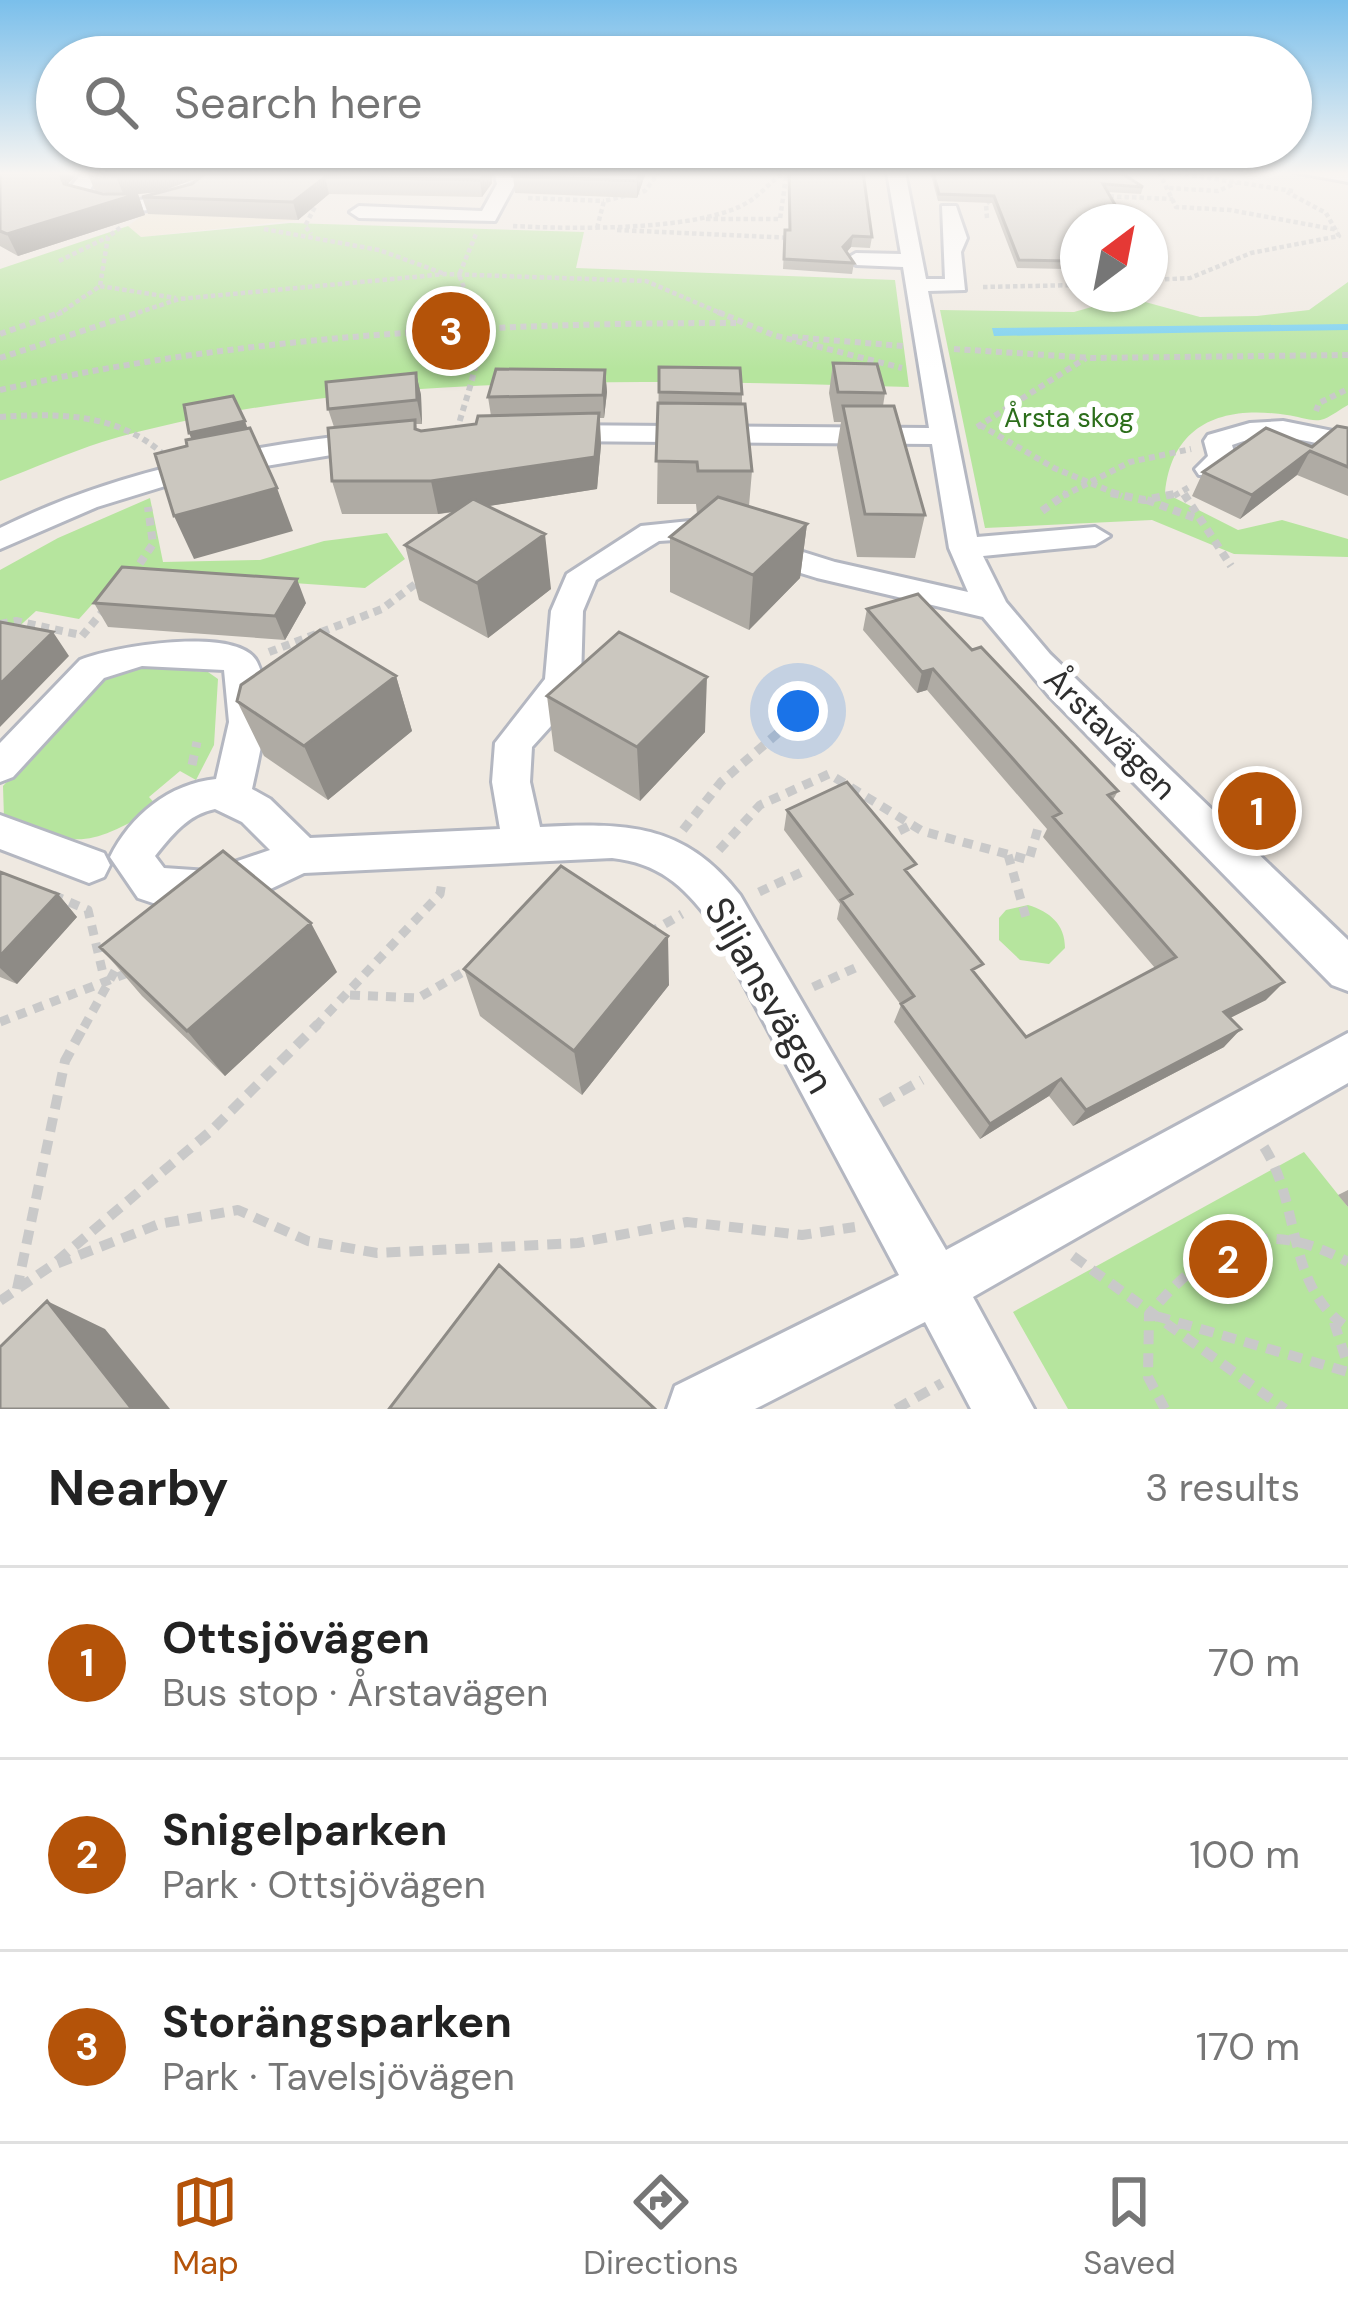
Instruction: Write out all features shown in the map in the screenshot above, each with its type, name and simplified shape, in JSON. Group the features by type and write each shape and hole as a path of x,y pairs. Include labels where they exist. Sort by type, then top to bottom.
{"street":[{"name":"Årstavägen","path":"908,238 961,536 973,577 992,608 1348,970"},
{"path":"856,259 957,285 951,252 957,238"},
{"path":"1213,455 1238,431 1280,428 1348,443"},
{"path":"532,432 943,436"},
{"path":"0,540 100,496 181,473 353,442 457,433"},
{"path":"523,845 511,782 514,742 547,707 563,680 567,611 583,574 652,532 690,530 726,537 828,571 992,608"},
{"path":"961,536 1095,536"},
{"path":"0,767 92,669 110,659 130,652 232,658 242,664 247,722 232,793"},
{"path":"299,856 257,809 232,793 199,796 153,825 131,857 153,885 173,890 208,889 247,880 299,856 612,841 694,875"},
{"path":"0,832 89,865"},
{"name":"Siljansvägen","path":"694,875 937,1286 1004,1409"},
{"path":"696,1407 937,1286 1348,1057"}],"path":[{"path":"58,261 106,238"},
{"path":"100,286 108,238"},
{"path":"319,238 402,257 446,274"},
{"path":"457,433 478,346 479,325 459,274 474,238"},
{"path":"806,238 811,238"},
{"path":"1168,279 1190,278 1251,253 1315,238"},
{"path":"0,358 179,298 459,274 646,281 773,335 932,374"},
{"path":"957,285 1060,285"},
{"path":"0,334 58,314 100,286 179,298"},
{"path":"0,390 170,354 479,325 744,323"},
{"path":"773,335 1087,357 1348,355"},
{"path":"943,436 965,435 1087,357"},
{"path":"1325,423 1315,413 1319,403 1346,392"},
{"path":"0,417 120,423 148,437 181,473"},
{"path":"980,425 1110,495 1145,499 1184,494 1231,566"},
{"path":"1033,519 1082,483 1140,455 1198,448 1213,455"},
{"path":"1145,499 1201,520"},
{"path":"125,586 153,544 151,512"},
{"path":"242,664 382,609 417,586 434,565"},
{"path":"0,624 16,621 82,636 110,602"},
{"path":"694,875 721,782 778,733"},
{"path":"635,947 760,805 829,773 844,778 910,825 1008,855 1029,860 1038,828"},
{"path":"881,839 910,825"},
{"path":"0,1301 51,1265 214,1129 348,995 440,894 449,851"},
{"path":"1008,855 1027,921"},
{"path":"39,890 88,910 105,983"},
{"path":"632,922 652,930"},
{"path":"16,1290 64,1061 105,983 134,942"},
{"path":"348,995 418,998 487,958"},
{"path":"0,1022 143,967"},
{"path":"1243,1115 1282,1176 1310,1292 1334,1321 1348,1369"},
{"path":"51,1265 159,1224 238,1210 308,1240 376,1253 578,1243 687,1222 802,1235"},
{"path":"1050,1223 1078,1263 1286,1409"},
{"path":"1165,1409 1148,1377 1149,1314 1203,1258 1246,1242 1296,1239 1348,1262"},
{"path":"1149,1314 1348,1369"},
{"path":"1334,1321 1348,1328"}],"green space":[{"path":"93,238 583,238 576,268 895,280 909,387 606,382 398,391 197,418 102,442 0,481 0,269"},
{"name":"Årsta skog","path":"1348,282 1348,405 1320,420 1242,413 1205,424 1178,450 1165,493 1238,530 1282,520 1348,539 1348,557 1234,554 1152,520 985,528 940,310 1168,312 1168,308 1200,317 1309,310"},
{"path":"150,498 163,562 260,560 324,541 387,533 405,559 365,588 122,571 79,619 36,611 0,644 0,570 58,538"},
{"path":"139,667 208,672 218,679 214,745 196,780 180,771 149,797 158,807 115,830 83,839 50,835 4,818 3,786 104,678"},
{"path":"1028,905 1049,915 1062,932 1065,948 1049,964 1020,960 999,940 999,918 1006,910"},
{"path":"1304,1152 1348,1207 1348,1409 1068,1409 1013,1312"}],"water":[{"path":"1348,324 1348,330 994,336 992,328"}],"building":[{"path":"785,238 851,238 843,247 854,263 784,259"},
{"path":"1010,238 1060,238 1060,261 1019,260"},
{"path":"833,363 877,364 885,393 838,392"},
{"path":"659,367 740,368 742,394 659,392"},
{"path":"496,369 605,370 603,395 488,397"},
{"path":"416,373 417,400 328,409 326,382"},
{"path":"233,396 245,421 189,433 184,405"},
{"path":"658,403 745,404 752,471 698,471 697,462 656,461"},
{"path":"843,406 894,406 925,515 865,514"},
{"path":"599,413 595,457 431,481 332,481 328,428 415,420 415,429 421,431 476,424 478,416"},
{"path":"1337,426 1348,428 1348,467 1310,451 1252,495 1203,472 1266,428 1312,447"},
{"path":"250,428 277,488 174,516 155,454 187,446 186,440"},
{"path":"718,497 807,524 753,575 670,537"},
{"path":"473,499 545,534 477,583 405,545"},
{"path":"122,567 297,579 275,616 94,603"},
{"path":"918,594 972,650 981,647 1118,791 1108,795 1284,982 1224,1012 1241,1029 1086,1110 1061,1079 990,1124 901,1004 914,996 841,900 852,894 787,810 847,782 916,864 905,870 983,964 972,970 1026,1037 1176,957 1053,817 1061,813 933,669 922,672 867,609"},
{"path":"0,622 53,632 0,684"},
{"path":"320,630 396,676 304,746 237,701 241,685"},
{"path":"619,632 707,677 637,747 547,696"},
{"path":"223,851 311,923 187,1031 100,947"},
{"path":"561,866 668,936 574,1051 464,969"},
{"path":"0,872 58,894 0,956"},
{"path":"499,1265 655,1409 389,1409"},
{"path":"47,1301 132,1409 0,1409 0,1347"}],"place":[{"name":"Storängsparken","path":"451,331"},
{"name":"Ottsjövägen","path":"1257,811"},
{"name":"Snigelparken","path":"1228,1259"}]}
